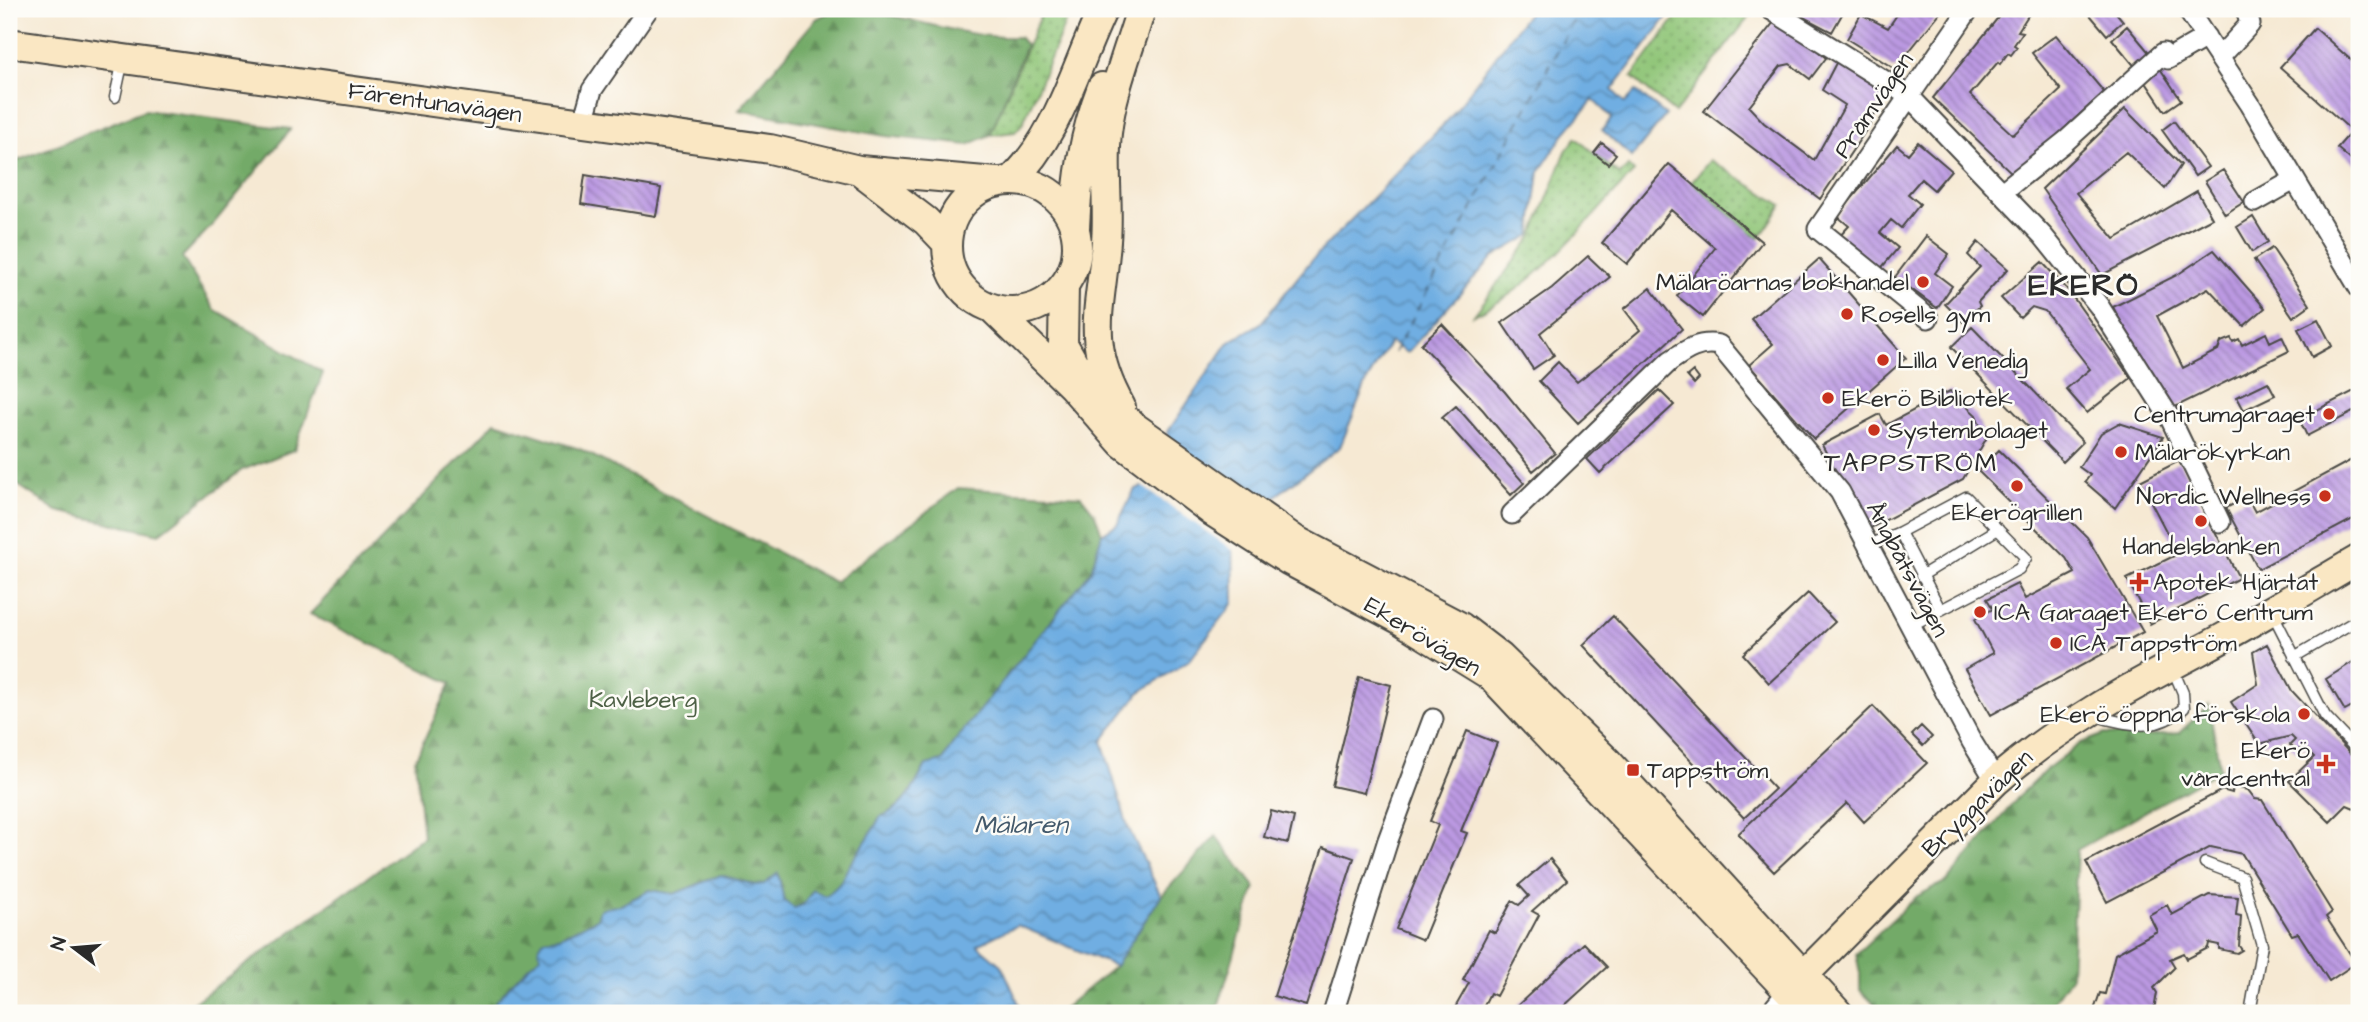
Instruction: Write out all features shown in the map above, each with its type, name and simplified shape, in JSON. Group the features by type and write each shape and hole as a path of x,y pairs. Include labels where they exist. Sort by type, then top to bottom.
{"main road":[{"path":"1103,9 1047,135 1031,161 1004,181 971,195 955,213 947,243 949,265 960,286 981,304 995,310 1010,312 1030,309 1052,298 1064,286 1077,255 1077,180 1087,127 1132,9"},
{"name":"Ekerövägen","path":"1128,430 1106,380 1096,333 1106,240 1106,135 1117,83 1141,9"},
{"name":"Färentunavägen","path":"9,43 771,149 859,170 1004,181"},
{"name":"Färentunavägen","path":"859,170 926,221 947,243"},
{"path":"1004,181 1028,184 1053,195 1064,205 1075,228"},
{"name":"Ekerövägen","path":"1064,286 1063,344 1085,383 1128,430 1213,512 1288,560 1397,606 1461,627 1500,657 1608,762 1796,983 1838,1013"},
{"name":"Ekerövägen","path":"995,310 1072,386 1128,430"},
{"name":"Bryggavägen","path":"1796,983 1996,781 2031,750 2084,714 2359,559"},
{"name":"Ekerövägen","path":"1796,983 1810,1013"}],"street":[{"path":"583,122 592,90 649,9"},
{"path":"1770,9 1909,96 2043,236 2099,306 2175,426 2206,480 2220,522"},
{"name":"Pråmvägen","path":"1928,318 1818,229 1969,9"},
{"path":"2187,9 2220,57 2359,288"},
{"path":"2220,57 2250,23 2246,9"},
{"path":"2002,192 2166,56 2206,37"},
{"path":"2255,202 2294,180"},
{"name":"Ångbåtsvägen","path":"1512,514 1670,361 1689,348 1708,343 1719,345 1840,492 1996,781"},
{"path":"1333,1013 1388,840 1433,719"},
{"path":"1770,1013 1796,983"}],"lane":[{"path":"115,97 123,59"},
{"path":"1869,545 1966,498 2026,558 2019,569 1910,626"},
{"path":"1921,576 1998,529"},
{"path":"1900,532 1940,609"},
{"path":"2272,610 2325,716 2359,752"},
{"path":"2294,657 2359,619"},
{"path":"2084,714 2132,724 2158,725 2184,708 2183,693 2171,664"},
{"path":"2205,863 2242,877 2262,945 2249,1013"}],"green space":[{"path":"835,9 881,14 972,33 1019,37 1026,45 990,135 968,145 885,136 739,110 816,19"},
{"path":"1043,9 1071,9 1023,123 1015,132 990,135"},
{"path":"1682,9 1755,9 1675,113 1632,77"},
{"path":"145,110 291,129 214,223 182,257 214,309 323,373 294,450 242,470 159,534 57,511 9,479 9,164"},
{"path":"1576,138 1620,175 1628,166 1634,172 1540,270 1497,303 1474,315 1532,237 1566,151"},
{"path":"1710,160 1782,205 1759,239 1691,183"},
{"name":"Kavleberg","path":"495,422 580,449 834,582 958,488 1081,496 1095,514 1102,534 1091,571 951,746 943,761 926,765 902,803 880,817 865,846 851,863 843,884 825,896 794,908 784,902 778,874 765,884 755,885 721,875 674,894 650,890 621,905 601,909 597,919 560,937 544,939 541,956 485,1013 179,1013 423,837 415,760 451,683 310,614"},
{"path":"2209,705 2220,770 2077,850 2071,976 2045,1013 1883,1013 1860,990 1856,954 1917,896 1947,881 2021,794 2048,768 2081,743 2105,734 2150,736 2179,733"},
{"path":"1216,836 1255,887 1216,1013 1058,1013 1115,966 1161,896"}],"water":[{"name":"Mälaren","path":"1531,9 1673,9 1612,90 1625,103 1636,91 1666,115 1632,157 1602,130 1612,118 1593,100 1565,133 1539,172 1531,235 1493,257 1407,353 1390,342 1367,381 1340,447 1233,528 1234,603 1189,660 1139,693 1102,741 1128,827 1161,896 1115,966 1017,925 977,945 1002,966 1023,1013 485,1013 541,956 538,949 544,939 560,937 597,919 600,909 621,905 650,890 674,894 721,875 755,885 764,884 778,873 784,901 794,908 803,905 813,890 825,896 836,887 880,817 902,803 926,765 943,761 951,746 1091,571 1102,534 1117,524 1135,489 1174,475 1167,433 1229,342 1261,323 1311,261 1449,119"}],"pier":[{"path":"1172,472 1236,530 1237,553 1139,484"}],"building":[{"path":"1788,9 1845,9 1832,32"},
{"path":"1901,9 1943,9 1895,69 1847,39 1861,14 1888,28"},
{"path":"2005,9 2023,9 2029,14 2018,31 2023,32 2014,45 2017,47 2011,55 2008,53 2000,64 1998,62 1970,95 2013,135 2061,90 2032,53 2056,35 2104,92 2014,175 1933,98"},
{"path":"2085,9 2113,9 2123,21 2107,35"},
{"path":"1778,17 1826,58 1810,79 1790,64 1781,66 1749,107 1764,123 1814,160 1845,105 1822,90 1837,61 1885,91 1870,124 1820,199 1704,111"},
{"path":"2127,26 2152,56 2137,69 2112,39"},
{"path":"2315,28 2352,61 2359,53 2359,167 2337,148 2352,131 2280,67"},
{"path":"2159,67 2181,100 2165,111 2143,78"},
{"path":"2125,109 2181,165 2165,189 2126,152 2076,193 2115,239 2197,191 2212,218 2102,275 2042,189"},
{"path":"2174,121 2208,167 2195,176 2162,130"},
{"path":"1918,142 1951,170 1934,190 1921,179 1908,194 1920,204 1901,228 1891,220 1880,233 1898,248 1878,272 1838,238 1849,226 1837,216 1897,145 1908,154"},
{"path":"1602,143 1616,154 1608,164 1594,153"},
{"path":"1669,164 1762,242 1703,317 1677,296 1715,248 1671,210 1627,264 1602,243"},
{"path":"2223,170 2244,202 2225,214 2205,181"},
{"path":"585,175 661,188 656,216 581,204"},
{"path":"2253,217 2268,242 2252,252 2237,227"},
{"path":"1926,236 1949,254 1935,273 1952,286 1937,308 1895,277"},
{"path":"1978,242 2008,269 1978,302 1980,306 1963,322 1945,304 1980,267 1968,255"},
{"path":"2272,248 2310,305 2293,317 2254,260"},
{"path":"2214,250 2265,308 2244,326 2208,288 2157,316 2183,368 2218,350 2221,342 2231,338 2233,342 2239,339 2242,345 2266,333 2270,342 2282,336 2289,351 2167,411 2113,307 2177,275"},
{"path":"1588,256 1610,277 1540,333 1554,355 1533,369 1502,323 1552,288"},
{"path":"1819,259 1906,358 1814,439 1749,365 1773,344 1751,319"},
{"path":"2042,262 2067,289 2131,378 2087,413 2066,389 2090,369 2045,311 2032,307 2020,318 2001,298"},
{"path":"1650,288 1682,329 1578,423 1539,381 1558,362 1577,382 1600,364 1640,330 1624,309"},
{"path":"2318,319 2332,346 2312,357 2298,329"},
{"path":"1442,324 1505,392 1555,453 1533,471 1483,410 1421,344"},
{"path":"1972,327 2083,442 2063,462 1951,347"},
{"path":"1693,371 1699,379 1694,384 1687,376"},
{"path":"2268,382 2275,395 2244,410 2237,397"},
{"name":"Centrumgaraget","path":"2358,389 2359,409 2307,436 2299,419"},
{"path":"1659,390 1674,405 1600,473 1587,459"},
{"path":"1950,391 1976,415 1986,439 1963,479 1867,530 1822,445 1880,414 1886,425"},
{"path":"1456,406 1524,483 1511,495 1442,418"},
{"name":"Mälarökyrkan","path":"2119,423 2163,437 2115,508 2085,482 2090,475 2079,467 2101,433"},
{"name":"ICA Tappström","path":"1999,450 2087,537 2143,632 1991,715 1965,669 1993,653 1975,619 1993,609 1987,599 2017,584 2025,599 2075,573 2066,558 1978,471"},
{"path":"2359,456 2359,516 2258,569 2226,508 2247,497 2255,512"},
{"path":"2179,461 2239,578 2150,624 2127,579 2178,554 2140,481"},
{"path":"1808,593 1835,622 1769,683 1743,654"},
{"path":"1613,616 1775,789 1744,818 1583,645"},
{"name":"Ekerö vårdcentral","path":"2267,644 2292,691 2359,763 2359,810 2347,805 2330,822 2289,781 2314,757 2303,746 2297,752 2290,745 2295,740 2291,736 2259,744 2231,702 2258,684 2253,652"},
{"path":"2359,658 2359,703 2345,711 2326,679"},
{"path":"1359,677 1391,685 1364,793 1332,786"},
{"path":"1873,706 1927,763 1864,822 1847,803 1774,872 1738,834"},
{"path":"1921,726 1932,737 1923,746 1912,735"},
{"path":"1467,731 1497,743 1461,831 1467,833 1423,940 1396,929 1438,825 1430,821"},
{"path":"2233,787 2248,790 2255,799 2262,800 2332,912 2326,917 2356,963 2329,981 2298,933 2292,935 2242,854 2211,847 2107,902 2086,862 2222,790 2232,793"},
{"path":"1271,811 1294,817 1288,843 1264,837"},
{"path":"1323,847 1354,858 1306,1006 1274,996"},
{"path":"1550,859 1567,880 1532,911 1539,915 1496,996 1490,993 1480,1013 1452,1013 1469,983 1463,980 1489,930 1495,933 1512,901 1519,905 1529,896 1519,885"},
{"path":"2209,895 2238,897 2236,915 2241,916 2239,946 2242,950 2237,953 2219,949 2219,945 2209,943 2208,948 2187,959 2184,953 2170,959 2175,967 2154,988 2157,993 2154,1010 2093,1013 2100,993 2105,994 2115,954 2157,931 2149,915 2167,905 2172,915"},
{"path":"1584,943 1607,967 1563,1007 1566,1013 1525,1013 1518,1005"}],"ferry route":[{"path":"1394,353 1580,9"}],"place":[{"name":"Mälaröarnas bokhandel","path":"1923,282"},
{"name":"Rosells gym","path":"1847,314"},
{"name":"Lilla Venedig","path":"1883,360"},
{"name":"Ekerö Bibliotek","path":"1828,398"},
{"name":"Centrumgaraget","path":"2329,414"},
{"name":"Systembolaget","path":"1874,430"},
{"name":"Mälarökyrkan","path":"2121,452"},
{"name":"Ekerögrillen","path":"2017,486"},
{"name":"Nordic Wellness","path":"2325,496"},
{"name":"Handelsbanken","path":"2201,521"},
{"name":"Apotek Hjärtat","path":"2139,582"},
{"name":"ICA Garaget Ekerö Centrum","path":"1980,612"},
{"name":"ICA Tappström","path":"2056,643"},
{"name":"Ekerö öppna förskola","path":"2304,714"},
{"name":"Ekerö vårdcentral","path":"2326,764"},
{"name":"Tappström","path":"1633,770"}],"district":[{"name":"EKERÖ","path":"2084,284"},
{"name":"TAPPSTRÖM","path":"1911,462"}]}
